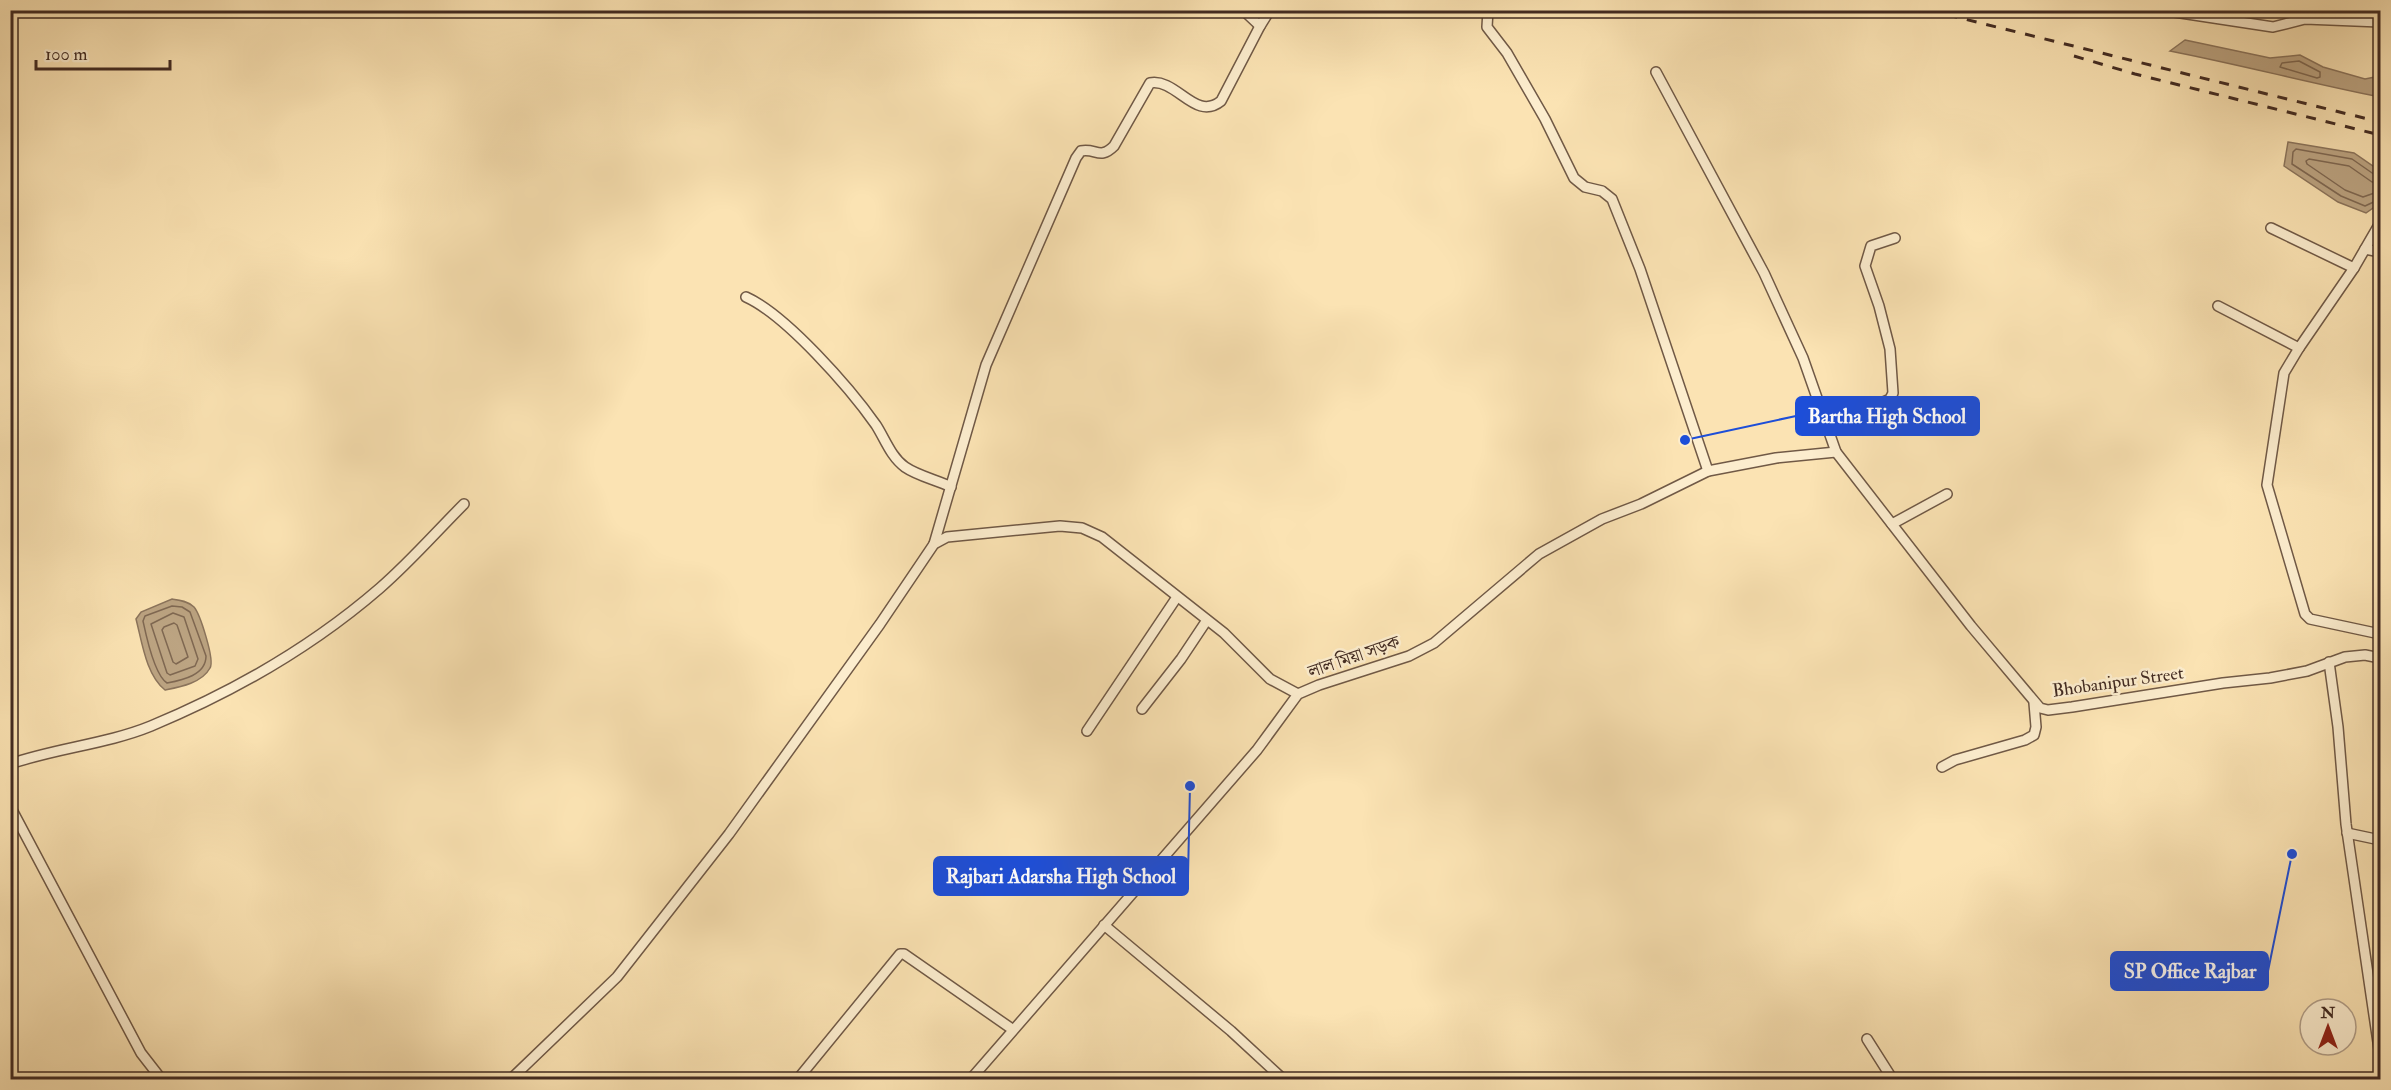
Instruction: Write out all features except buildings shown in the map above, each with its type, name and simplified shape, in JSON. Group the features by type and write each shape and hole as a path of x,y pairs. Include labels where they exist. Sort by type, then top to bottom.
{"street":[{"path":"1243,10 1260,26"},
{"path":"510,1080 616,978 729,834 880,624 934,544 986,365 1076,158 1081,151 1109,152 1150,83 1162,84 1203,107 1215,106 1221,101 1270,10"},
{"path":"1488,10 1487,27 1507,53 1545,119 1574,178 1585,187 1602,191 1612,199 1640,269 1708,471"},
{"path":"2161,10 2273,27 2303,15 2380,22"},
{"name":"Bhobanipur Street","path":"1656,72 1764,273 1803,358 1836,452 2040,708 2048,710 2072,707 2223,683 2270,678 2307,670 2345,657 2365,655 2380,658"},
{"path":"2380,223 2354,268 2299,348 2284,374 2267,485 2305,614 2310,619 2380,634"},
{"path":"2271,228 2354,268"},
{"path":"1826,428 1890,399 1893,393 1890,349 1879,306 1865,266 1871,246 1895,238"},
{"path":"2366,249 2380,252"},
{"path":"746,297 762,304 817,356 860,404 877,426 893,454 905,467 951,487"},
{"path":"2218,306 2299,348"},
{"name":"লাল মিয়া সড়ক","path":"970,1080 1257,750 1298,694 1409,656 1434,643 1539,554 1602,519 1641,504 1708,471 1776,458 1836,452"},
{"path":"1892,524 1947,494"},
{"path":"10,764 32,756 149,727 250,679 301,648 380,588 464,504"},
{"path":"934,544 947,537 982,533 1060,526 1082,528 1102,537 1143,567 1224,633 1270,679 1298,694"},
{"path":"1087,731 1177,597"},
{"path":"1142,710 1207,620"},
{"path":"2329,662 2338,727 2347,833 2380,1056"},
{"path":"1942,767 1955,760 2025,741 2034,735 2036,727 2034,703"},
{"path":"10,806 141,1053 162,1080"},
{"path":"2347,833 2380,840"},
{"path":"1104,925 1231,1031 1284,1080"},
{"path":"797,1080 900,954 904,954 1012,1029"},
{"path":"1866,1039 1893,1080"}],"water":[{"path":"2185,40 2270,58 2300,55 2323,67 2365,79 2380,76 2380,97 2170,51"},
{"path":"2288,142 2354,153 2380,171 2380,203 2366,213 2338,202 2284,166"},
{"path":"172,599 189,603 197,611 206,637 211,663 206,673 196,681 165,690 153,676 149,667 136,619 141,612"}],"railway":[{"path":"1928,10 2380,122"},
{"path":"2074,56 2135,74 2380,135"}],"place":[{"name":"Bartha High School","path":"1685,440"},
{"name":"Rajbari Adarsha High School","path":"1190,786"},
{"name":"SP Office Rajbar","path":"2292,854"}]}
